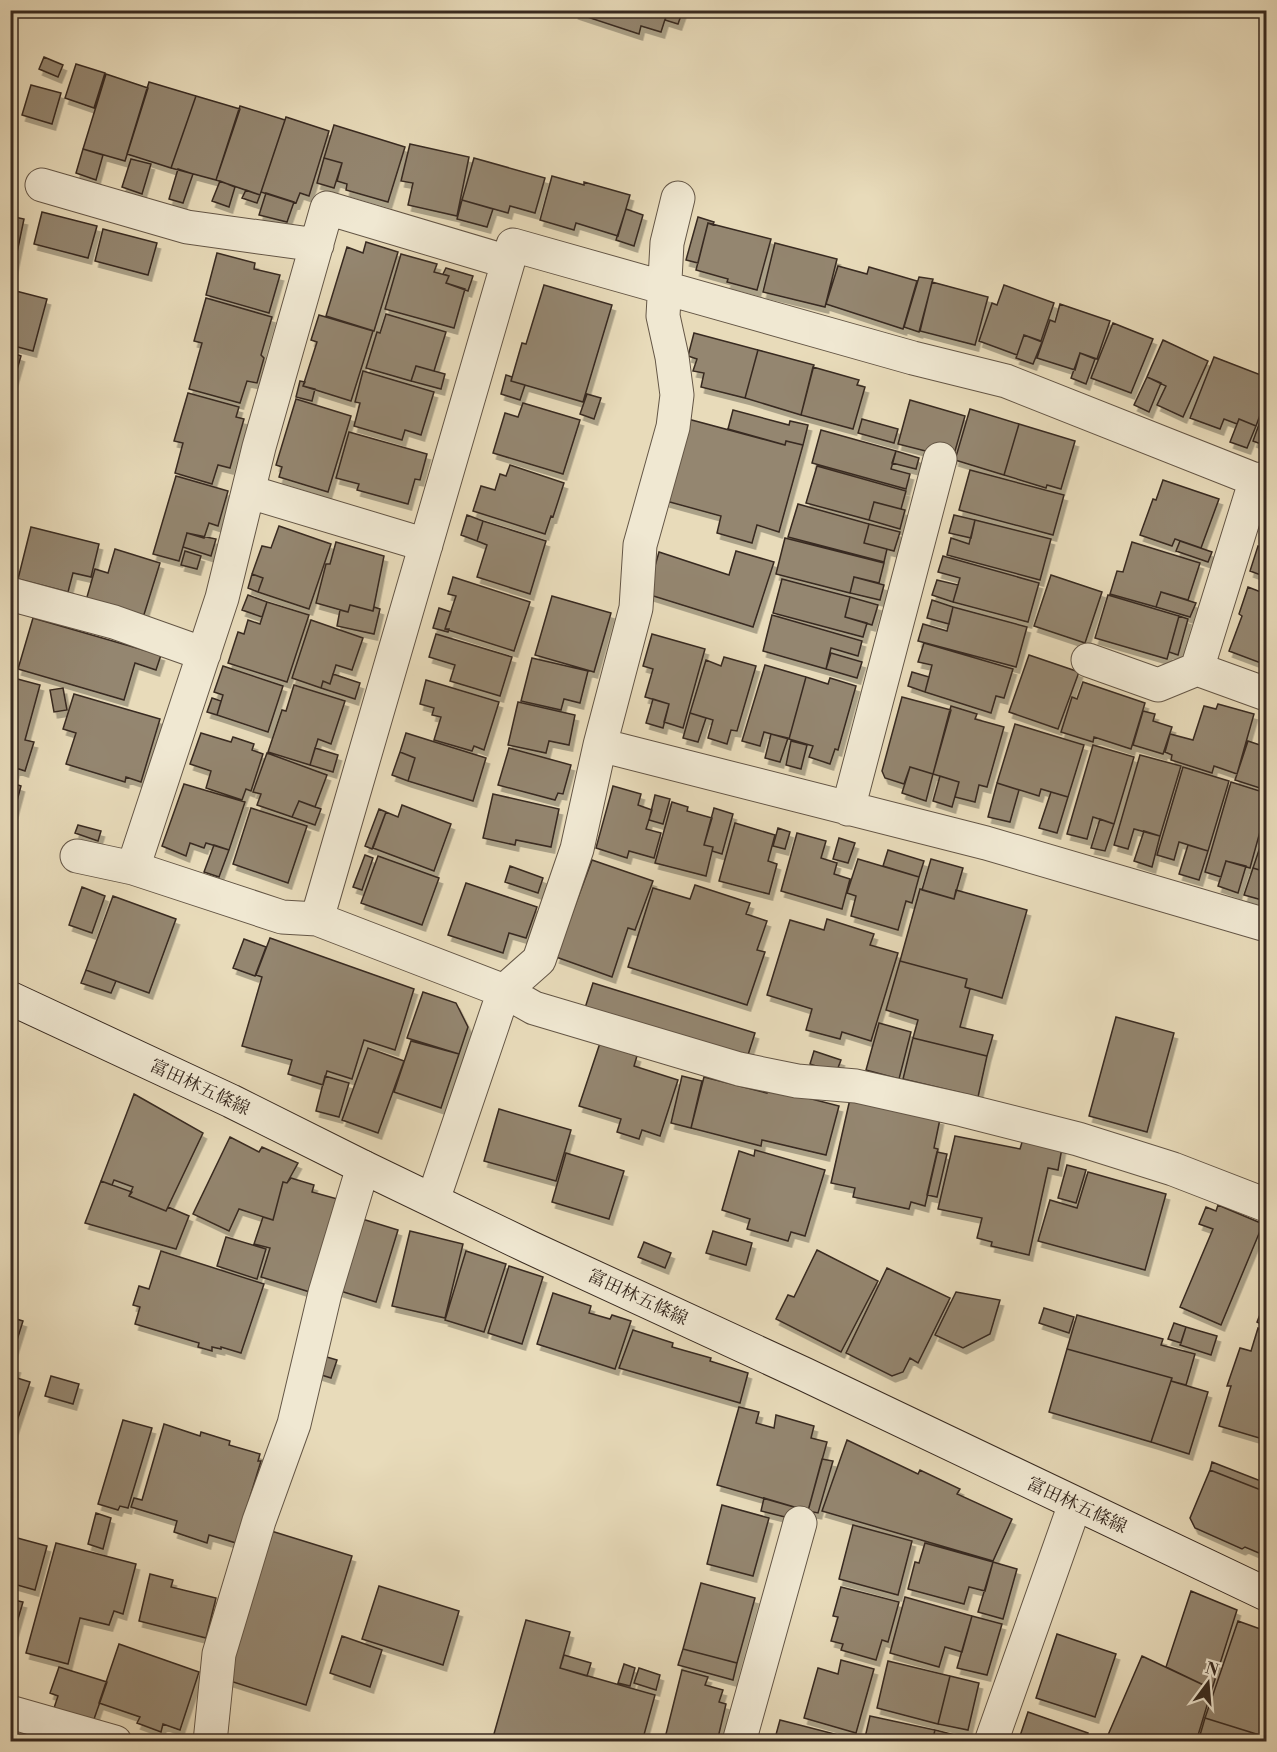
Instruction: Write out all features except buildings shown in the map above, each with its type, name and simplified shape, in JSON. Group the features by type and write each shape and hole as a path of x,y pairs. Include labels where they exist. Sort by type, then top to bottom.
{"street":[{"path":"42,185 187,227 317,245"},
{"path":"433,1200 504,991 539,960 577,849 600,745 636,608 640,545 673,427 677,395 663,316 667,243 678,198"},
{"path":"133,868 222,598 250,492 259,447 327,208 508,262"},
{"path":"317,919 513,245 913,358 1006,381 1261,482 1197,669"},
{"path":"848,809 940,459"},
{"path":"250,492 426,545"},
{"path":"10,594 114,622 204,654"},
{"path":"1088,660 1158,685 1197,669 1266,694"},
{"path":"600,745 986,843 1266,925"},
{"path":"77,856 133,868 282,917 317,919 504,991 534,1008 739,1069 797,1080 856,1086 1078,1139 1173,1169 1266,1205"},
{"name":"富田林五條線","path":"10,998 1266,1594"},
{"path":"210,1742 219,1653 259,1521 294,1424 325,1293 363,1167"},
{"path":"991,1742 1075,1504"},
{"path":"739,1742 800,1523"},
{"path":"10,1712 115,1742"}]}
